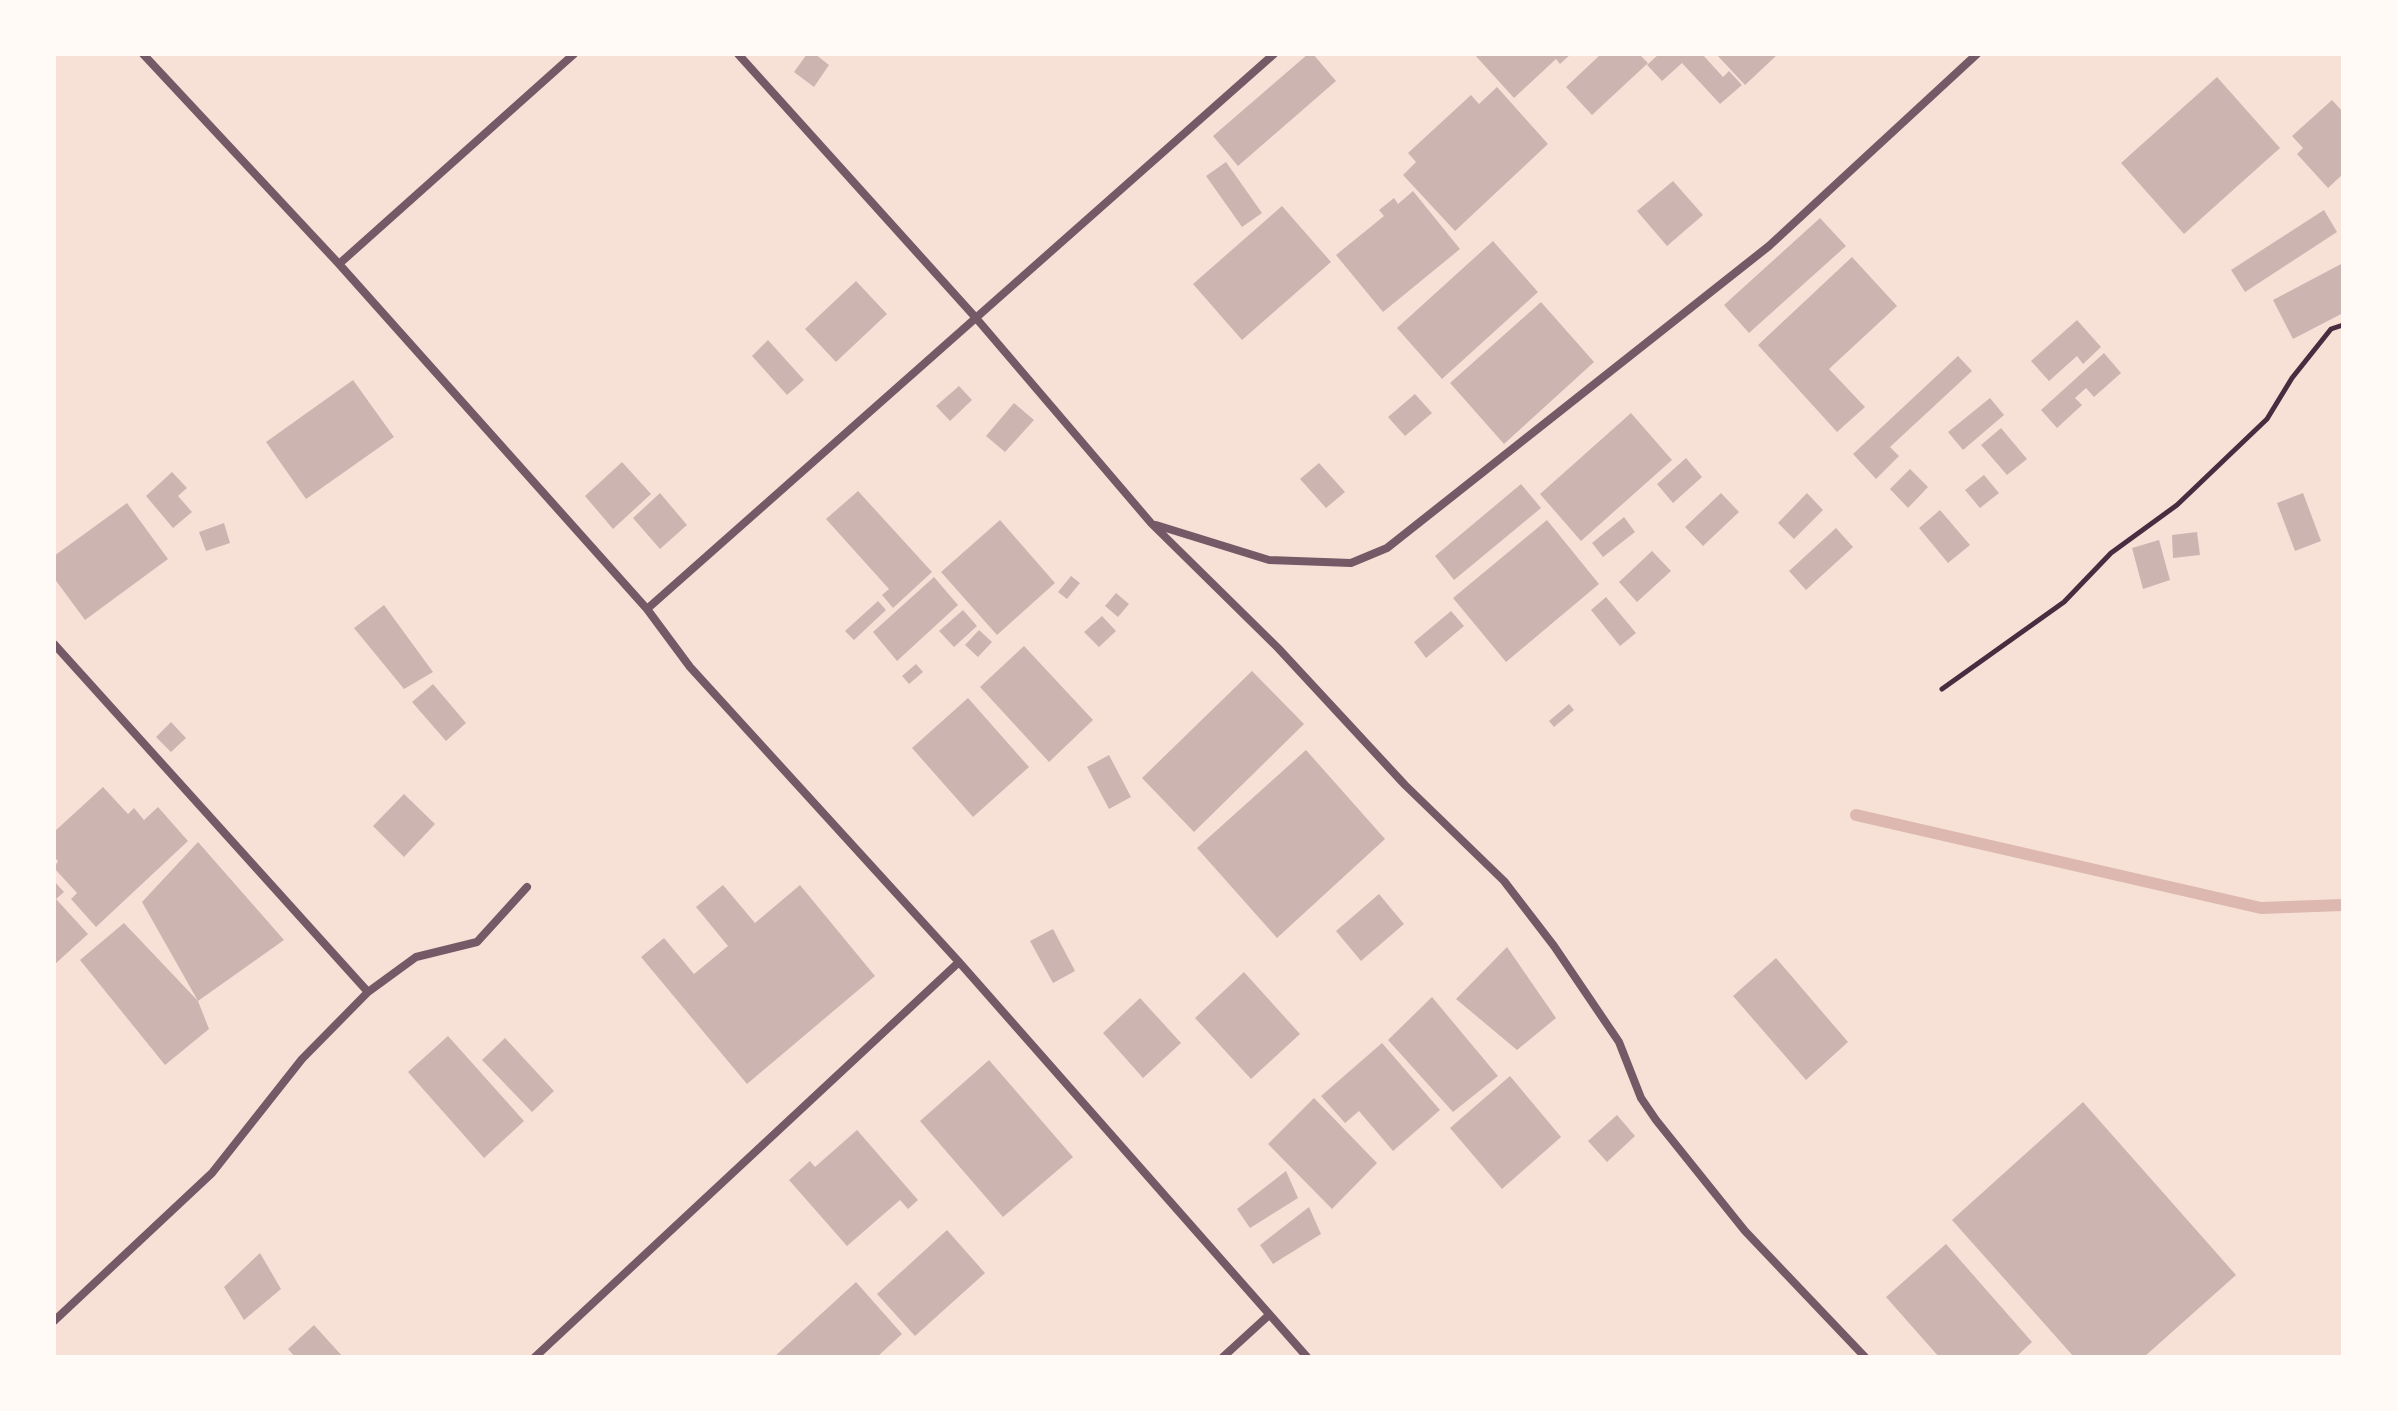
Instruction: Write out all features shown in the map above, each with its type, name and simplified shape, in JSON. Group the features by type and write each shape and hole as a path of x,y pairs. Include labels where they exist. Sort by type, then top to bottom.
{"street":[{"path":"143,54 339,264 647,609 690,667 959,962 1307,1357"},
{"path":"339,264 574,54"},
{"path":"738,54 976,318 1151,523 1278,648 1405,785 1504,881 1554,946 1619,1042 1641,1098 1656,1120 1745,1231 1865,1357"},
{"path":"647,609 1274,54"},
{"path":"1151,523 1269,560 1351,563 1387,548 1769,246 1977,54"},
{"path":"54,644 368,992"},
{"path":"54,1321 212,1173 302,1059 368,992 416,957 477,942 527,887"},
{"path":"535,1357 959,962"},
{"path":"1223,1357 1269,1315"}],"path":[{"path":"1942,689 2064,602 2111,553 2177,505 2267,419 2292,378 2331,329 2343,325"}],"building":[{"path":"807,54 815,54 829,65 814,87 794,72"},
{"path":"1308,54 1313,54 1336,81 1238,166 1213,136"},
{"path":"1474,54 1571,54 1560,64 1556,59 1514,98"},
{"path":"1601,54 1639,54 1648,63 1592,115 1566,87"},
{"path":"1659,54 1702,54 1723,77 1729,71 1742,85 1720,104 1682,63 1662,81 1647,65"},
{"path":"1716,54 1778,54 1745,85"},
{"path":"2217,77 2280,148 2184,234 2121,163"},
{"path":"1497,87 1548,144 1455,231 1403,175 1416,162 1408,153 1471,95 1479,104"},
{"path":"2332,100 2343,112 2343,174 2328,188 2297,154 2303,148 2292,136"},
{"path":"1226,162 1262,213 1242,227 1206,176"},
{"path":"1673,181 1703,215 1667,246 1637,211"},
{"path":"1413,191 1460,249 1383,312 1336,255 1384,216 1379,210 1394,198 1398,204"},
{"path":"1282,206 1331,262 1242,340 1193,284"},
{"path":"2324,210 2337,232 2245,292 2231,270"},
{"path":"1820,218 1846,246 1749,333 1724,305"},
{"path":"1493,241 1538,292 1442,379 1397,328"},
{"path":"1852,257 1897,306 1829,369 1865,407 1837,432 1758,345"},
{"path":"2343,263 2343,313 2293,339 2273,300"},
{"path":"856,281 887,314 836,362 805,329"},
{"path":"1541,302 1594,362 1504,444 1450,383"},
{"path":"2077,320 2101,347 2083,364 2077,356 2049,381 2031,361"},
{"path":"768,340 804,380 787,395 752,356"},
{"path":"2104,353 2121,373 2094,397 2086,388 2075,398 2082,405 2057,428 2041,410"},
{"path":"1958,356 1972,371 1890,447 1899,456 1876,479 1853,454"},
{"path":"353,380 394,437 306,499 266,442"},
{"path":"959,386 972,400 950,421 936,406"},
{"path":"1415,394 1432,413 1405,436 1388,417"},
{"path":"1990,398 2004,415 1963,450 1948,432"},
{"path":"1014,403 1034,420 1005,452 986,436"},
{"path":"1631,413 1672,460 1581,541 1540,494"},
{"path":"2001,428 2027,459 2007,475 1981,445"},
{"path":"1686,458 1702,477 1673,503 1657,484"},
{"path":"622,462 651,494 613,529 585,496"},
{"path":"1319,463 1345,492 1326,508 1300,479"},
{"path":"1910,469 1928,487 1908,508 1890,489"},
{"path":"172,472 187,488 178,496 192,512 173,528 146,496"},
{"path":"1984,475 1999,493 1980,508 1965,490"},
{"path":"1521,484 1541,508 1454,580 1435,556"},
{"path":"858,491 932,572 893,608 882,595 889,589 826,519"},
{"path":"660,493 687,525 660,549 633,518"},
{"path":"1721,493 1739,512 1703,546 1685,527"},
{"path":"1807,493 1823,510 1794,539 1778,523"},
{"path":"2303,493 2321,541 2295,551 2277,503"},
{"path":"127,503 168,559 85,620 54,578 54,556"},
{"path":"1940,510 1970,545 1948,563 1919,528"},
{"path":"1624,517 1635,532 1603,557 1592,543"},
{"path":"1000,520 1055,583 997,635 941,572"},
{"path":"1547,520 1599,584 1506,662 1453,598"},
{"path":"224,523 230,543 206,551 199,532"},
{"path":"1836,528 1853,547 1806,590 1789,571"},
{"path":"2197,532 2200,555 2173,558 2172,535"},
{"path":"2159,540 2170,580 2143,589 2132,548"},
{"path":"1652,551 1671,571 1637,602 1619,582"},
{"path":"1071,576 1080,583 1067,599 1058,592"},
{"path":"934,577 958,605 897,661 873,632"},
{"path":"1116,593 1129,604 1118,617 1105,606"},
{"path":"1606,597 1636,633 1620,646 1591,610"},
{"path":"878,601 886,610 854,640 845,631"},
{"path":"384,605 433,672 404,689 354,628"},
{"path":"963,610 977,626 954,647 939,631"},
{"path":"1451,611 1464,626 1426,658 1414,642"},
{"path":"1102,616 1116,631 1099,647 1084,632"},
{"path":"979,630 992,642 978,657 965,645"},
{"path":"1024,646 1093,720 1049,762 980,687"},
{"path":"916,664 923,672 909,684 902,676"},
{"path":"1252,671 1304,724 1194,832 1142,778"},
{"path":"433,684 466,723 446,741 412,702"},
{"path":"968,698 1029,767 973,817 912,748"},
{"path":"1569,704 1574,710 1554,727 1549,721"},
{"path":"171,722 186,738 171,752 156,737"},
{"path":"1306,750 1385,839 1277,938 1197,848"},
{"path":"1109,755 1131,797 1109,809 1087,767"},
{"path":"103,787 128,814 134,808 144,820 158,807 188,841 96,927 71,899 77,893 54,868 58,861 54,857 54,832"},
{"path":"404,794 435,824 404,857 373,826"},
{"path":"198,842 284,940 198,1001 142,902"},
{"path":"54,881 64,892 56,899 88,934 54,965"},
{"path":"723,885 755,923 800,885 875,976 747,1084 641,957 664,938 694,974 728,946 696,907"},
{"path":"1379,894 1404,924 1361,961 1336,931"},
{"path":"124,923 198,1001 209,1029 165,1065 80,960"},
{"path":"1053,929 1075,971 1053,983 1030,941"},
{"path":"1507,947 1556,1018 1517,1050 1456,999"},
{"path":"1776,958 1848,1042 1806,1080 1733,996"},
{"path":"1244,972 1300,1034 1251,1079 1195,1018"},
{"path":"1432,997 1498,1076 1453,1112 1388,1040"},
{"path":"1140,998 1181,1043 1143,1078 1103,1033"},
{"path":"448,1036 524,1121 484,1158 408,1072"},
{"path":"505,1038 554,1091 532,1112 482,1060"},
{"path":"1382,1043 1440,1110 1393,1151 1359,1111 1345,1123 1321,1096"},
{"path":"989,1060 1073,1157 1003,1217 920,1121"},
{"path":"1510,1076 1561,1137 1502,1189 1450,1128"},
{"path":"1314,1098 1377,1163 1332,1209 1268,1144"},
{"path":"2083,1102 2236,1275 2144,1357 2074,1357 1952,1220"},
{"path":"1617,1115 1635,1136 1607,1162 1588,1141"},
{"path":"857,1130 918,1200 908,1209 900,1200 847,1246 789,1180 810,1161 815,1167"},
{"path":"1286,1171 1298,1198 1250,1228 1237,1209"},
{"path":"1309,1207 1321,1234 1273,1264 1260,1245"},
{"path":"947,1230 985,1273 915,1336 877,1294"},
{"path":"1946,1244 2032,1342 2016,1357 1939,1357 1886,1297"},
{"path":"260,1253 281,1289 244,1320 224,1287"},
{"path":"856,1282 902,1334 877,1357 774,1357"},
{"path":"314,1325 343,1357 295,1357 288,1349"}],"waterway":[{"path":"1856,815 2261,908 2343,905"}]}
